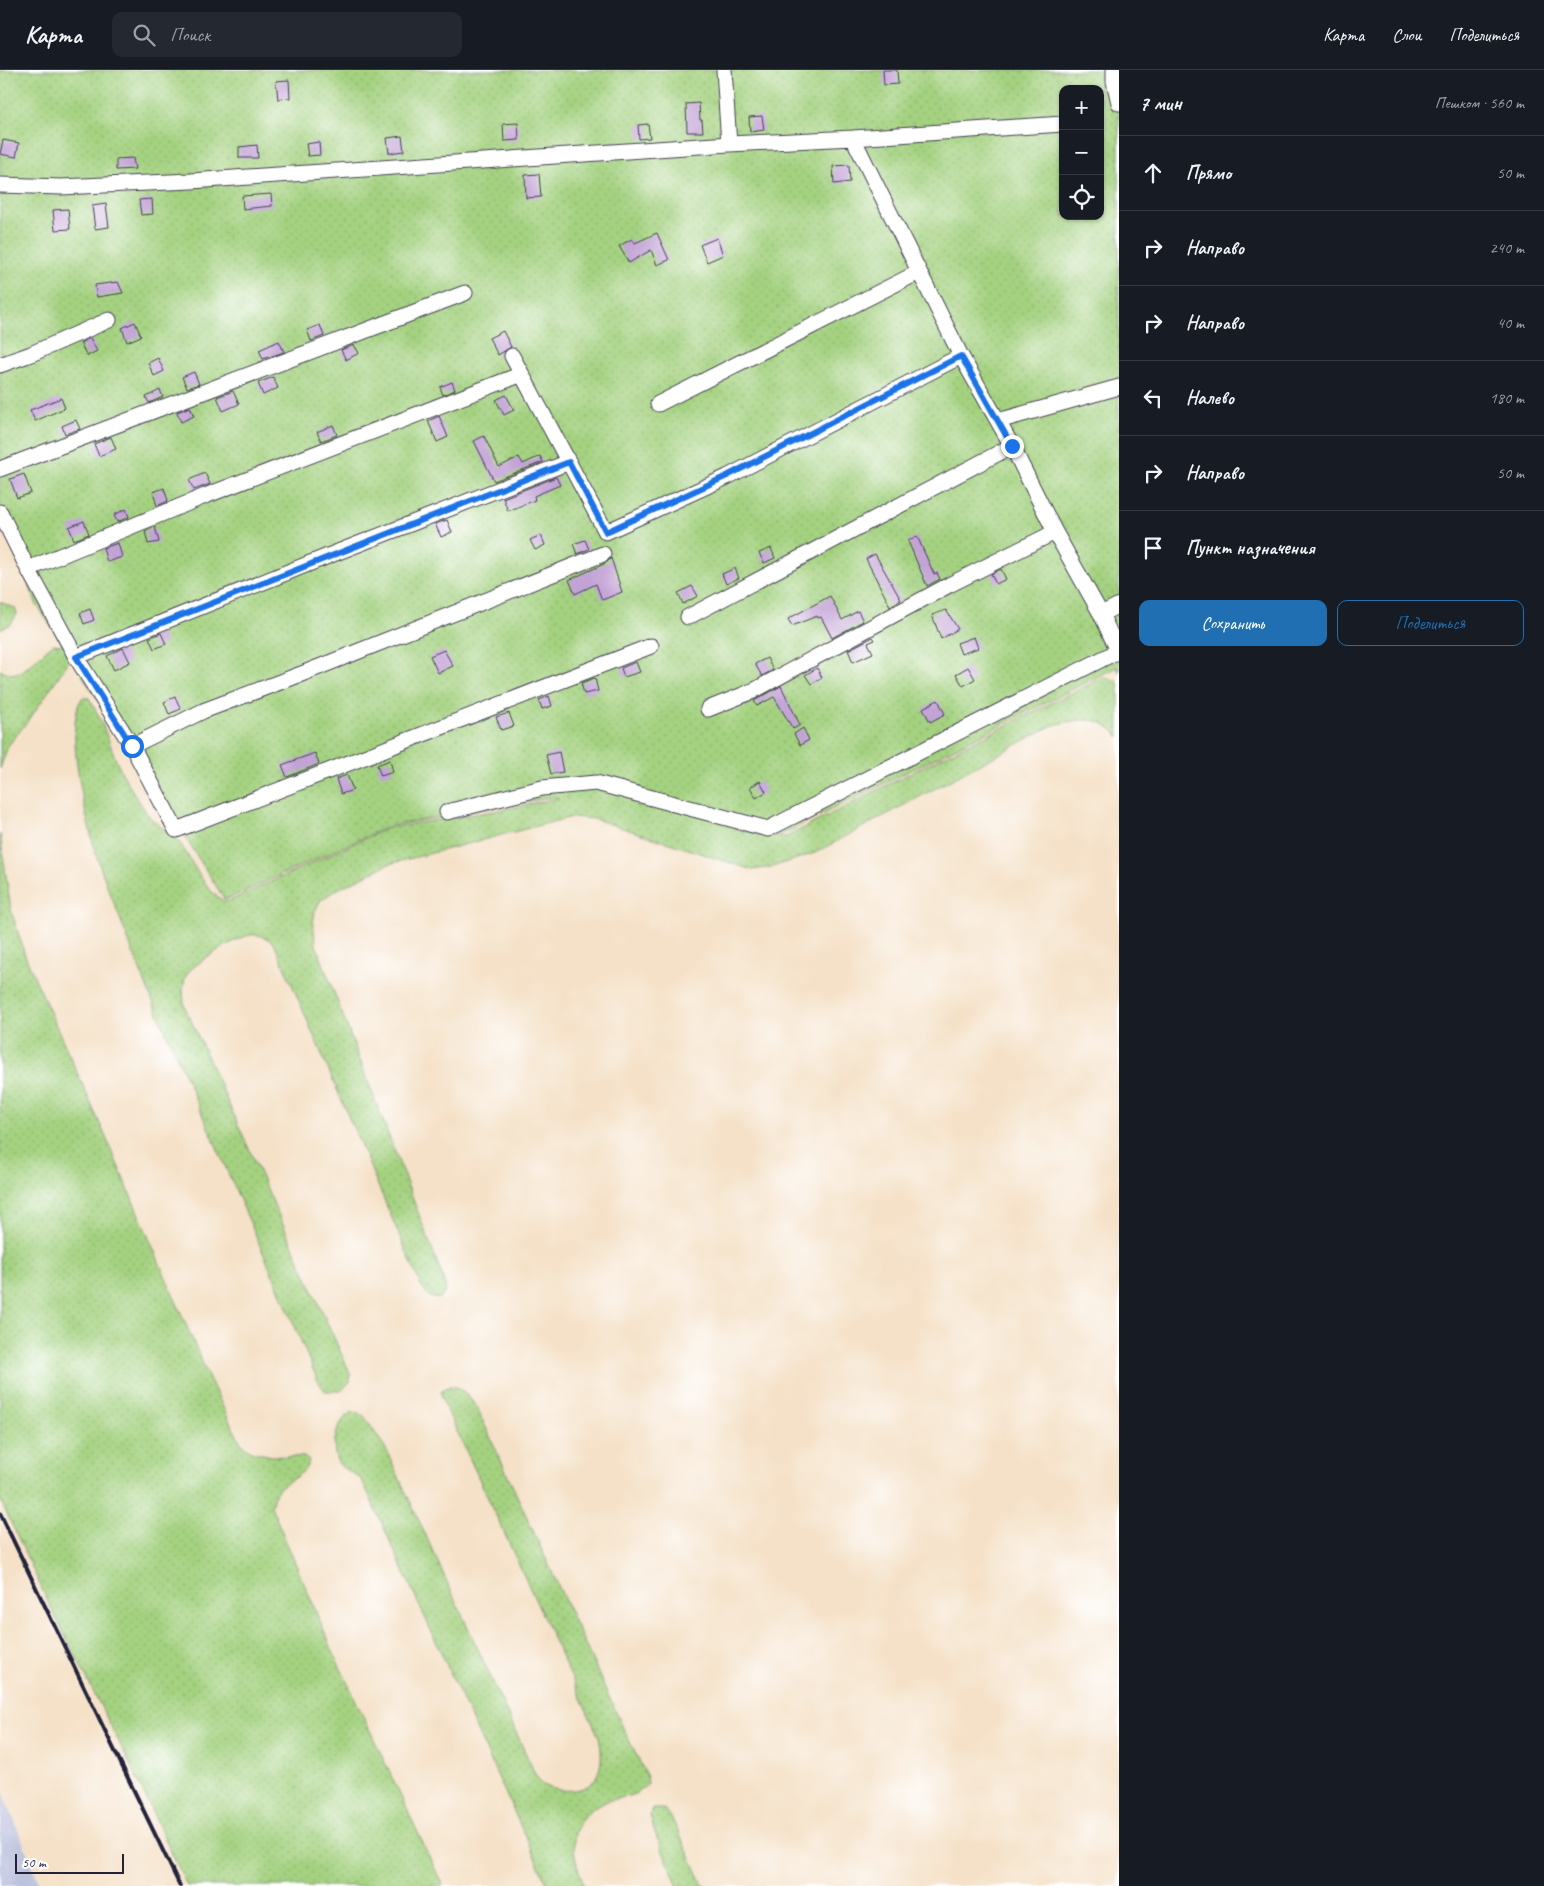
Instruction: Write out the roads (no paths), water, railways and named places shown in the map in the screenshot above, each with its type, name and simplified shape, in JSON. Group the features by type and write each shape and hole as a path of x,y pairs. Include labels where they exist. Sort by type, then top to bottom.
{"street":[{"path":"724,70 729,144"},
{"path":"1114,70 1114,82 1119,103"},
{"path":"0,185 61,187 191,181 729,144 1059,124"},
{"path":"447,812 542,788 596,783 768,828 1118,652 1102,614 1055,532 1012,446 961,356 853,138"},
{"path":"658,404 919,272"},
{"path":"0,469 465,293"},
{"path":"0,365 31,354 109,320"},
{"path":"512,356 606,532 727,476 961,356"},
{"path":"28,569 205,496 517,376"},
{"path":"998,421 1119,387"},
{"path":"688,617 1012,446"},
{"path":"76,657 569,462"},
{"path":"0,512 28,569 76,657 132,746 176,830 651,646"},
{"path":"708,709 753,691 949,585 1055,532"},
{"path":"132,746 203,711 304,673 603,554"},
{"path":"1102,614 1119,605"}],"railway":[{"path":"0,1513 180,1886"}]}
